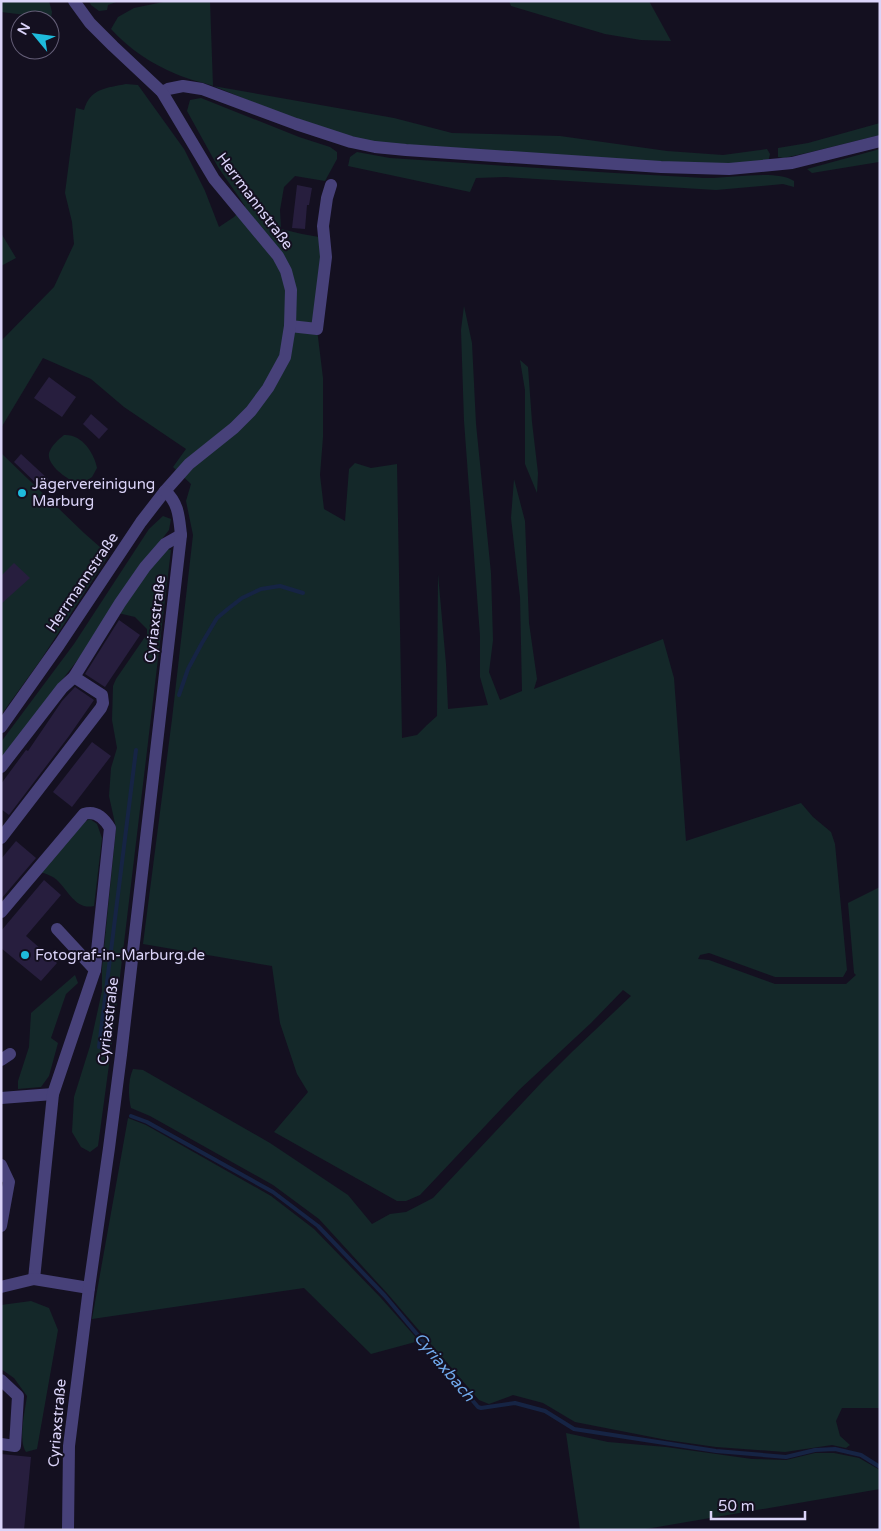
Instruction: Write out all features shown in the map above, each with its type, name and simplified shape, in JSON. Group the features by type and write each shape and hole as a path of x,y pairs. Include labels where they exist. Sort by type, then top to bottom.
{"street":[{"name":"Herrmannstraße","path":"1,727 59,645 141,522 165,491 189,464 234,428 251,411 268,388 285,357 290,326 291,290 286,271 278,256 214,178 162,92 90,23 74,1"},
{"path":"162,92 183,86 202,89 296,124 375,148 730,170 792,163 880,141"},
{"path":"290,326 317,329 326,257 323,226 331,185"},
{"name":"Cyriaxstraße","path":"68,1530 69,1446 120,1064 181,535 178,509 172,497 165,491"},
{"path":"1,767 62,688 74,677 145,567 165,544 181,535"},
{"path":"1,838 6,823 101,708 103,703 102,695 74,677"},
{"path":"1,912 84,814 89,812 105,819 110,828 95,970 53,1094 34,1279"},
{"path":"57,929 95,970"},
{"path":"1,1098 53,1094"},
{"path":"1,1165 9,1182 1,1226"},
{"path":"1,1287 34,1279 89,1288"},
{"path":"1,1380 18,1396 16,1446 1,1444"}],"green space":[{"path":"1,1 49,1 51,10 10,10 10,13 1,12"},
{"path":"89,1 119,1 108,5 107,10 99,11"},
{"path":"168,1 210,1 213,86 181,76 158,66 133,49 111,29 118,17 134,8"},
{"path":"509,1 649,1 671,41 641,40 605,34 511,6"},
{"path":"126,84 138,85 184,149 205,191 219,227 234,217 245,206 218,167 187,111 190,100 201,98 299,137 330,147 337,152 337,159 325,181 295,176 284,187 280,210 281,229 319,237 323,254 317,329 323,378 323,437 320,475 324,509 345,521 349,469 355,463 371,468 397,464 402,738 417,735 437,716 438,574 448,709 488,705 480,677 480,636 464,421 461,330 464,306 472,343 476,424 491,573 493,640 489,672 500,700 522,691 520,597 511,518 514,479 525,521 529,623 537,679 534,689 663,639 674,678 686,841 801,803 813,817 831,832 835,844 847,970 843,977 775,977 709,953 700,955 698,959 709,960 775,984 846,984 856,975 854,973 848,903 880,887 880,1408 842,1408 836,1421 840,1436 850,1445 846,1448 832,1445 785,1452 716,1447 667,1440 575,1422 543,1403 513,1395 489,1404 479,1400 386,1292 319,1219 273,1185 150,1116 131,1108 129,1088 131,1073 133,1069 143,1070 270,1143 348,1195 372,1224 390,1214 406,1212 433,1198 542,1082 631,996 623,990 591,1023 519,1090 420,1195 406,1201 397,1201 274,1132 308,1092 297,1074 280,1023 272,966 143,944 193,535 186,501 191,484 173,467 186,449 124,407 91,379 43,358 1,428 1,341 54,287 74,244 72,222 65,193 76,108 84,110 90,97 100,90"},
{"path":"213,86 394,118 452,133 560,136 667,151 723,155 767,149 770,154 768,162 723,166 375,143 295,118"},
{"path":"880,123 880,135 784,158 778,157 778,148 808,143"},
{"path":"880,149 880,165 879,162 812,173 807,169"},
{"path":"357,152 390,158 665,176 714,178 764,175 786,177 794,181 794,187 783,184 716,190 505,177 476,178 470,192 348,166 350,157"},
{"path":"1,233 16,258 1,266"},
{"path":"520,360 528,367 538,473 537,493 525,464 525,390"},
{"path":"64,435 82,441 93,456 97,468 92,477 83,483 64,476 50,461 50,450"},
{"path":"1,453 109,555 40,661 1,715"},
{"path":"163,516 171,519 169,530 143,563 86,649 1,759 1,742 74,644 149,529"},
{"path":"167,549 171,550 113,1035 98,1146 90,1152 81,1147 72,1132 74,1097 90,1046 102,991 102,968 116,828 109,796 111,768 117,748 112,720 113,686 147,634 147,629 135,617 118,613 148,569"},
{"path":"90,819 97,824 102,838 94,906 88,907 73,899 54,878 40,872 78,825"},
{"path":"75,975 78,983 66,994 51,1038 58,1043 49,1076 41,1087 18,1089 18,1081 29,1047 31,1013"},
{"path":"128,1118 146,1125 271,1196 314,1229 381,1298 419,1341 371,1354 304,1288 92,1319"},
{"path":"31,1301 49,1308 58,1330 37,1449 26,1452 22,1433 27,1396 14,1378 1,1369 1,1305"},
{"path":"566,1433 608,1442 666,1447 752,1459 786,1460 815,1453 834,1453 859,1458 880,1470 880,1489 640,1530 580,1530"}],"building":[{"path":"297,185 312,188 309,205 307,205 305,229 292,228"},
{"path":"49,377 76,397 62,417 34,398"},
{"path":"91,414 108,429 99,439 83,424"},
{"path":"21,454 48,479 40,487 14,462"},
{"path":"14,563 30,578 1,604 1,576"},
{"path":"119,620 140,635 105,687 85,674"},
{"path":"75,687 94,700 9,815 1,809 1,784 26,750 28,751 62,701"},
{"path":"92,742 111,756 72,807 53,792"},
{"path":"16,841 36,858 1,899 1,859"},
{"path":"44,880 61,895 26,936 57,963 41,981 1,948 1,931"},
{"path":"1,1454 31,1457 24,1530 1,1530"}],"waterway":[{"path":"179,695 188,669 202,643 217,618 229,608 242,598 261,589 280,586 303,593"},
{"path":"99,1047 136,750"},
{"name":"Cyriaxbach","path":"131,1116 147,1122 273,1192 318,1226 385,1296 478,1407 515,1403 545,1411 574,1429 716,1451 786,1457 815,1450 835,1449 861,1455 880,1467"}],"place":[{"name":"Jägervereinigung Marburg","path":"22,493"},
{"name":"Fotograf-in-Marburg.de","path":"25,955"}]}
